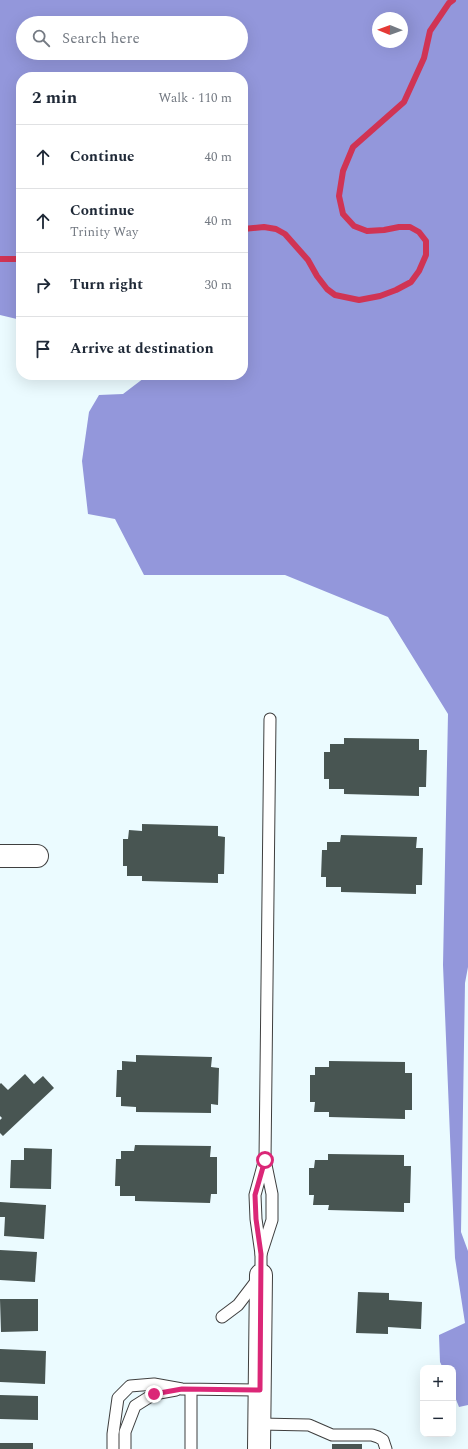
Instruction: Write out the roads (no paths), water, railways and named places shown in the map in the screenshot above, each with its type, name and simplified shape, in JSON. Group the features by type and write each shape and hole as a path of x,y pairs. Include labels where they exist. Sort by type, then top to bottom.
{"street":[{"path":"0,856 37,856"},
{"path":"260,1449 261,1264"}],"lane":[{"path":"222,1317 238,1305 261,1264 272,1220 272,1194 265,1160 270,720"},
{"path":"261,1264 255,1195 265,1160"},
{"path":"113,1449 113,1434 118,1398 130,1386 154,1384 187,1389 260,1390"},
{"path":"125,1449 125,1432 135,1406 154,1394 187,1389"},
{"path":"187,1389 191,1449"},
{"path":"260,1424 309,1425 332,1435 375,1436 383,1440 386,1449"}],"waterway":[{"path":"248,229 264,227 276,229 285,234 308,260 317,276 327,289 335,295 359,300 380,296 411,282 419,271 426,255 426,241 419,232 410,227 367,231 354,226 343,214 339,196 343,171 353,147 404,102 424,58 430,31 449,3 453,0"},
{"path":"0,259 16,259"}]}
